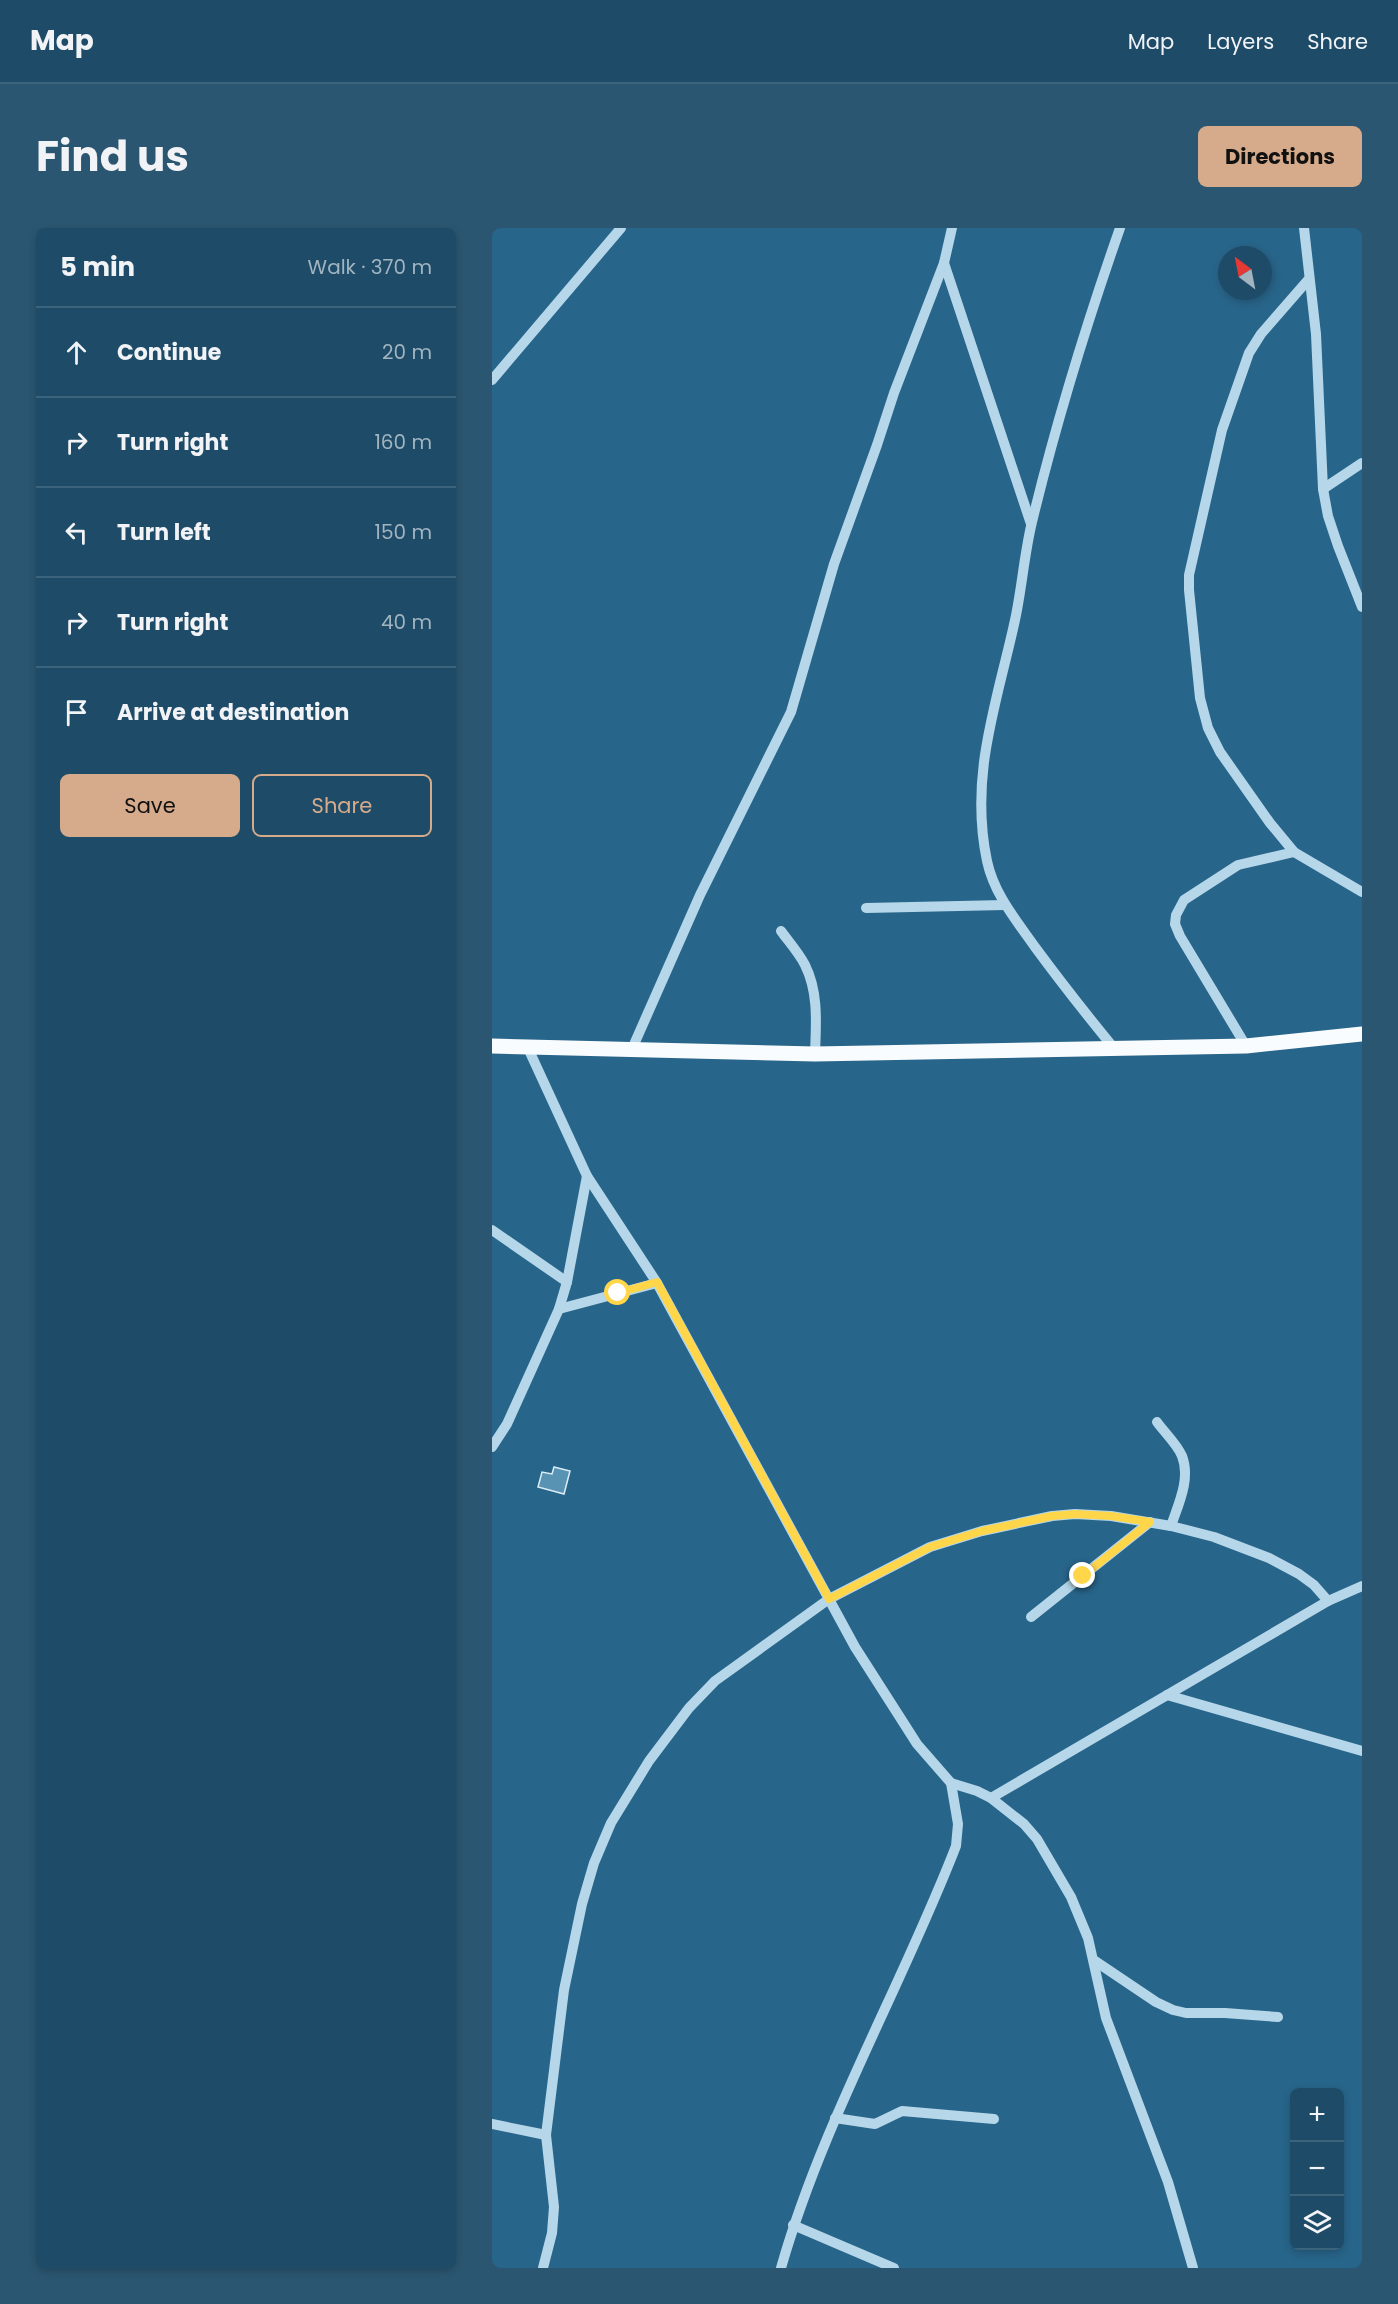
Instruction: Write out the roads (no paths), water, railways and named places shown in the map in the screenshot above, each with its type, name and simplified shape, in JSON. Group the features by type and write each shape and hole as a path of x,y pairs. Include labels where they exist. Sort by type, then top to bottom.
{"main road":[{"path":"492,1046 815,1054 1246,1046 1362,1034"}],"street":[{"path":"492,380 621,228"},
{"path":"632,1049 700,895 791,712 834,564 894,393 944,263 952,228"},
{"path":"1113,1047 1068,992 1005,905 987,861 982,819 981,779 987,737 1021,595 1031,524 1086,327 1120,228"},
{"path":"1304,228 1308,280 1316,334 1323,489 1328,516 1362,607"},
{"path":"944,263 1031,524"},
{"path":"1308,280 1261,334 1249,353 1222,430 1189,582 1198,684 1208,728 1220,752 1270,823 1294,852 1362,892"},
{"path":"1323,489 1362,463"},
{"path":"1246,1046 1180,936 1175,924 1176,915 1184,900 1232,868 1294,852"},
{"path":"866,908 1005,905"},
{"path":"781,931 799,955 812,985 816,1010 815,1054"},
{"path":"527,1046 587,1176 657,1282 855,1647 917,1744 951,1783 958,1824 956,1846 835,2118 794,2225 781,2268"},
{"path":"492,1447 507,1424 559,1309 567,1282 587,1176"},
{"path":"492,1230 567,1282"},
{"path":"559,1309 657,1282"},
{"path":"1156,1422 1181,1455 1185,1469 1183,1489 1172,1526"},
{"path":"543,2268 552,2233 554,2206 546,2135 564,1990 594,1863 611,1823 649,1761 689,1708 715,1681 829,1599 930,1547 982,1531 1052,1516 1075,1514 1111,1516 1172,1526 1214,1537 1269,1558 1314,1585 1328,1601"},
{"path":"1031,1617 1150,1522"},
{"path":"991,1798 1328,1601 1362,1586"},
{"path":"1167,1695 1362,1750"},
{"path":"951,1783 991,1798 1024,1824 1044,1849 1071,1897 1095,1961 1106,2018 1168,2182 1190,2249 1193,2268"},
{"path":"1095,1961 1156,2002 1173,2010 1186,2013 1278,2017"},
{"path":"835,2118 875,2124 902,2111 994,2119"},
{"path":"492,2124 546,2135"},
{"path":"794,2225 894,2268"}]}
